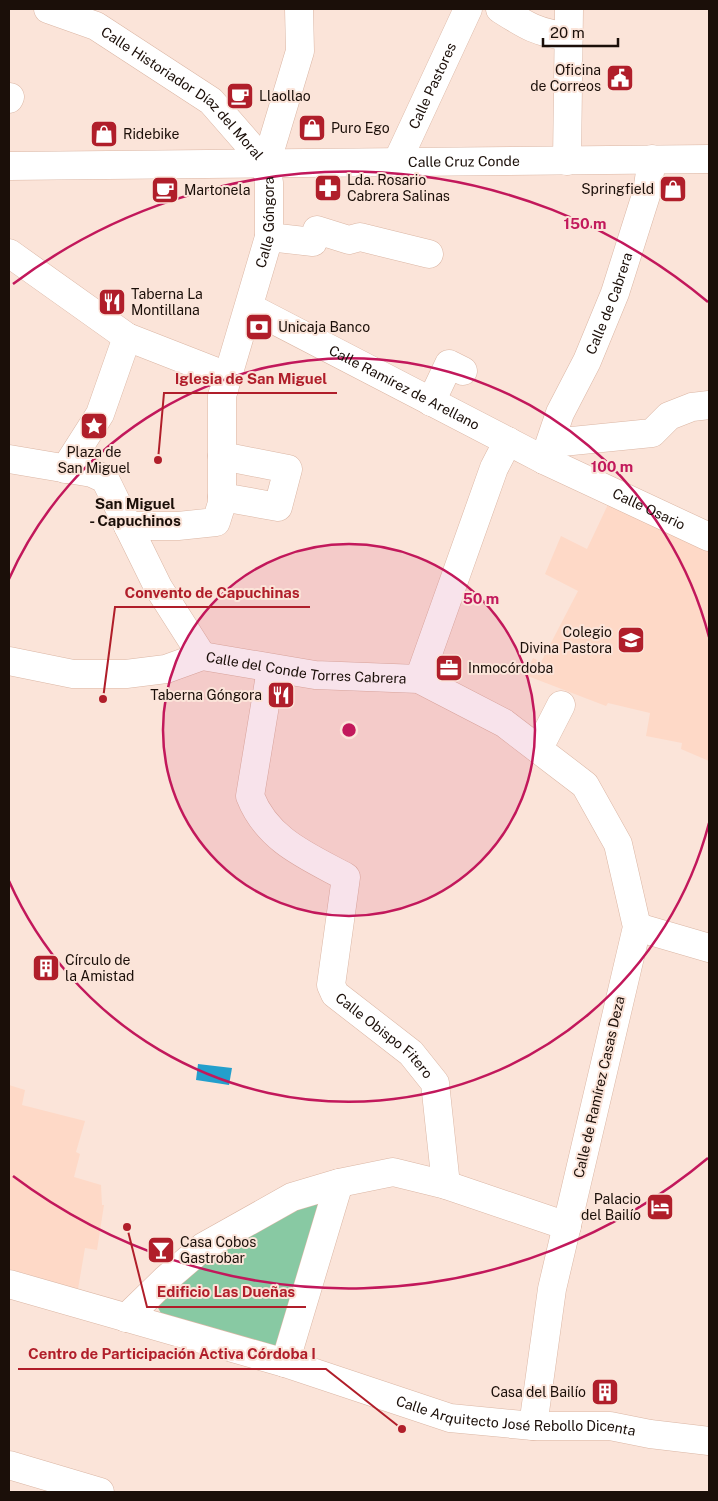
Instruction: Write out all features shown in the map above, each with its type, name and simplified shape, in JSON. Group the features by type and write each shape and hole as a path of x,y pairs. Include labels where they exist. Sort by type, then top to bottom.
{"street":[{"name":"Calle Historiador Díaz del Moral","path":"48,9 101,17 211,101 266,164"},
{"name":"Calle Góngora","path":"227,376 269,237 269,183 266,164 300,51 299,9"},
{"name":"Calle Pastores","path":"397,162 468,9"},
{"path":"500,9 529,27 548,34 569,36"},
{"path":"567,161 569,9"},
{"name":"Calle de Cabrera","path":"548,452 560,413 587,361 616,294 647,192 652,159"},
{"name":"Calle Cruz Conde","path":"9,166 709,159"},
{"path":"269,237 313,242 317,230 349,240 360,236 429,254"},
{"path":"9,254 121,333 227,376 222,396 222,497 216,522 131,532"},
{"name":"Calle Ramírez de Arellano","path":"249,307 508,441"},
{"path":"58,467 100,414 121,333"},
{"path":"431,402 449,364 463,371"},
{"path":"548,452 591,439 652,433 669,416 692,407 709,405"},
{"path":"419,680 494,468 508,441"},
{"name":"Calle Osario","path":"508,441 548,452 709,537"},
{"path":"222,456 288,469 278,507 222,497"},
{"path":"9,459 92,473 105,479 158,587 202,656"},
{"name":"Calle del Conde Torres Cabrera","path":"20,663 73,674 126,674 166,669 202,656 315,675 419,680 504,723 585,785 618,844 636,927"},
{"name":"Calle Obispo Fitero","path":"271,669 250,796 256,812 285,844 346,877 331,985 335,994 411,1053 435,1083 446,1185"},
{"path":"539,748 562,705"},
{"path":"636,927 709,948"},
{"name":"Calle de Ramírez Casas Deza","path":"534,1426 552,1289 636,927"},
{"path":"126,1318 166,1279 203,1247 292,1197 339,1183 393,1172 446,1185 568,1226"},
{"path":"284,1363 339,1183"},
{"name":"Calle Arquitecto José Rebollo Dicenta","path":"9,1284 284,1363 450,1418 534,1426 610,1426 650,1434 709,1441"},
{"path":"9,1465 100,1492"}],"shaded area":[{"name":"Colegio Divina Pastora","path":"611,498 709,546 709,761 681,749 682,743 646,736 650,713 608,703 606,706 525,675 533,658 541,662 578,591 545,574 561,536 587,549"},
{"path":"9,1085 25,1090 22,1105 85,1121 76,1152 80,1154 74,1177 101,1185 102,1205 104,1205 97,1250 85,1248 78,1289 9,1269"}],"green space":[{"path":"327,1197 274,1350 162,1315 157,1306 206,1252 292,1210"}],"water":[{"path":"198,1064 232,1068 229,1085 196,1080"}],"place":[{"name":"Oficina de Correos","path":"620,78"},
{"name":"Llaollao","path":"240,96"},
{"name":"Puro Ego","path":"312,128"},
{"name":"Ridebike","path":"104,134"},
{"name":"Lda. Rosario Cabrera Salinas","path":"328,188"},
{"name":"Springfield","path":"673,189"},
{"name":"Martonela","path":"165,190"},
{"name":"Taberna La Montillana","path":"112,302"},
{"name":"Unicaja Banco","path":"259,327"},
{"name":"Plaza de San Miguel","path":"94,426"},
{"name":"Iglesia de San Miguel","path":"158,460"},
{"name":"Colegio Divina Pastora","path":"631,640"},
{"name":"Inmocórdoba","path":"449,668"},
{"name":"Taberna Góngora","path":"281,695"},
{"name":"Convento de Capuchinas","path":"103,699"},
{"name":"Círculo de la Amistad","path":"46,968"},
{"name":"Palacio del Bailío","path":"660,1207"},
{"name":"Edificio Las Dueñas","path":"127,1227"},
{"name":"Casa Cobos Gastrobar","path":"161,1250"},
{"name":"Casa del Bailío","path":"605,1392"},
{"name":"Centro de Participación Activa Córdoba I","path":"402,1429"}],"district":[{"name":"San Miguel - Capuchinos","path":"135,512"}]}
